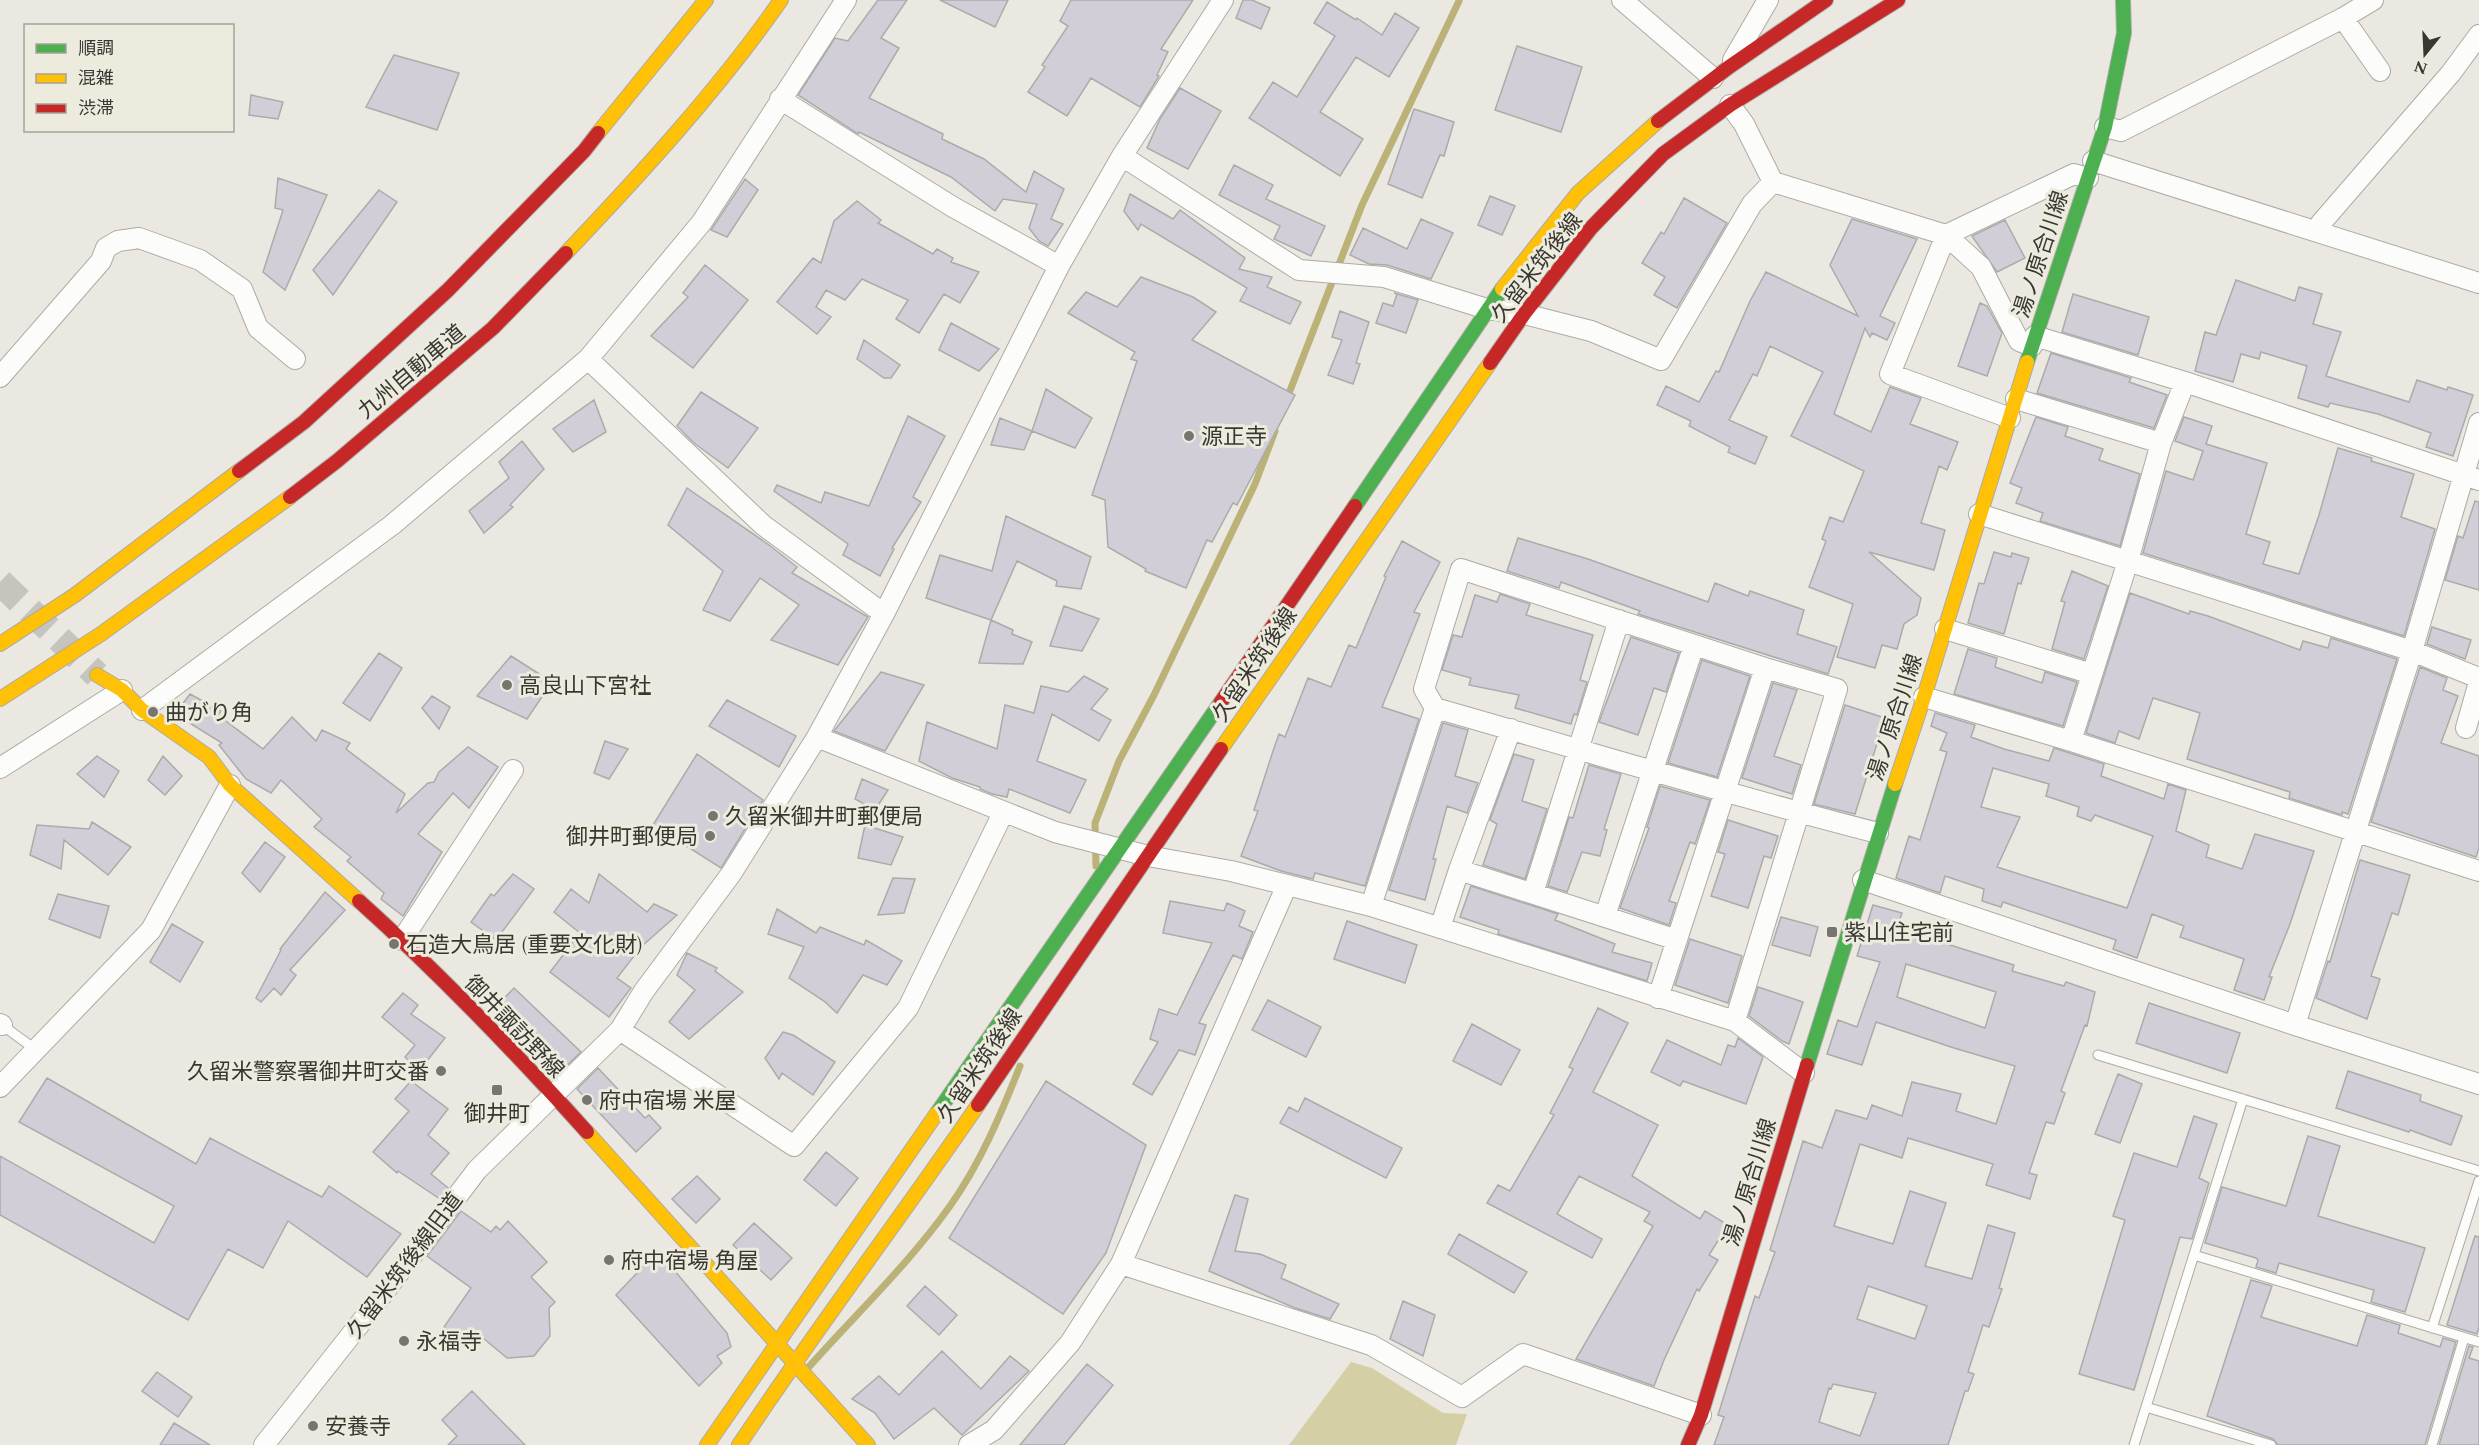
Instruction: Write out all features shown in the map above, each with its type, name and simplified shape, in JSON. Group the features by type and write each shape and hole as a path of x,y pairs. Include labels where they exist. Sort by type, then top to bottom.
{"main road":[{"name":"九州自動車道","path":"0,644 75,595 313,414 448,290 584,151 706,0"},
{"name":"九州自動車道","path":"0,699 100,634 211,556 337,461 494,328 631,185 758,33 781,0"},
{"name":"久留米筑後線","path":"707,1445 1120,849 1512,275 1577,194 1657,123 1730,64 1826,0"},
{"name":"久留米筑後線","path":"739,1445 794,1362 925,1182 1524,314 1591,228 1664,154 1730,105 1898,0"},
{"name":"湯ノ原合川線","path":"1688,1445 1701,1415 1863,879 1924,697 1979,514 2105,127 2124,33 2123,0"},
{"name":"御井諏訪野線","path":"97,675 122,690 142,710 209,757 230,785 402,940 554,1095 868,1445"}],"street":[{"path":"142,710 392,525 588,359 702,222 846,0"},
{"name":"久留米筑後線旧道","path":"264,1445 477,1170 620,1030 644,991 731,874 817,737 884,614 1059,266 1122,156 1223,0"},
{"path":"1622,0 1713,78"},
{"path":"1730,64 1768,0"},
{"path":"2105,127 2121,131 2343,18 2373,0"},
{"path":"2343,18 2380,71"},
{"path":"2318,231 2321,224 2451,73 2479,34"},
{"path":"780,99 954,207 1059,266"},
{"path":"1730,105 1744,124 1773,182 1946,235 1982,267 2019,341 2034,341 2185,382 2471,478"},
{"path":"1122,156 1299,270 1384,277 1487,309 1524,314 1591,331 1661,360 1752,204 1773,182"},
{"path":"2010,418 1890,374 1946,235 2074,174 2090,170 2318,231 2479,283"},
{"path":"0,377 101,261 106,249 118,241 139,238 200,260 242,289 258,328 295,359"},
{"path":"588,359 763,525 884,614"},
{"path":"2071,741 2128,561 2161,443 2185,382"},
{"path":"2016,399 2161,443"},
{"path":"2295,1025 2412,651 2471,478 2479,423"},
{"path":"1979,514 2412,651 2479,680 2466,728"},
{"path":"1735,1021 1798,812 1837,689 1765,668 1461,569 1424,689 1436,708 1725,792 1798,812 1878,833"},
{"path":"1533,893 1619,620"},
{"path":"1945,628 2092,674"},
{"path":"1605,916 1694,645"},
{"path":"1658,998 1765,668"},
{"path":"0,768 122,690"},
{"path":"1924,697 2071,741 2356,833 2479,869"},
{"path":"1371,906 1436,708"},
{"path":"1440,927 1511,729"},
{"path":"817,737 1055,832 1148,856 1231,871 1371,906 1735,1021 1804,1073"},
{"path":"402,940 513,770"},
{"path":"0,1087 152,930 230,785"},
{"path":"620,1030 794,1146 908,1008 1003,813"},
{"path":"1459,870 1677,940"},
{"path":"1863,879 2295,1025 2479,1084"},
{"path":"969,1445 994,1430 1070,1343 1121,1264 1287,885"},
{"path":"1121,1264 1371,1346 1462,1397 1523,1354 1701,1415"}],"lane":[{"path":"1,1024 36,1050"},
{"path":"2098,1054 2479,1171"},
{"path":"2134,1445 2243,1099"},
{"path":"2432,1328 2479,1181"},
{"path":"2194,1255 2479,1342"},
{"path":"2432,1445 2464,1338"},
{"path":"2146,1407 2271,1445"}],"shaded area":[{"path":"1351,1362 1372,1368 1443,1413 1467,1414 1456,1445 1289,1445"}],"building":[{"path":"878,0 907,0 881,38 899,48 869,98 943,134 942,139 984,159 1026,192 1034,171 1064,189 1051,219 1063,224 1048,246 1039,241 1029,228 1037,204 1003,199 995,211 951,177 859,132 858,134 798,95 835,38 848,41"},
{"path":"940,0 1008,0 995,27"},
{"path":"1071,0 1193,0 1161,49 1168,52 1157,75 1159,76 1140,107 1091,78 1067,116 1028,92 1045,67 1042,65 1068,26 1060,21"},
{"path":"1243,0 1252,0 1270,8 1261,29 1236,18"},
{"path":"1327,2 1382,35 1395,13 1419,28 1389,77 1356,57 1320,112 1363,139 1340,176 1249,118 1273,82 1297,97 1335,36 1314,23"},
{"path":"1517,46 1582,67 1561,132 1495,110"},
{"path":"394,55 459,73 437,130 366,107"},
{"path":"1180,88 1221,111 1188,169 1147,148 1160,119"},
{"path":"251,95 283,102 278,119 249,115"},
{"path":"1414,109 1454,122 1444,156 1440,155 1422,198 1388,184"},
{"path":"1234,165 1273,185 1266,199 1325,226 1311,256 1274,239 1280,226 1219,195"},
{"path":"278,178 327,195 285,290 263,272 283,210 275,208"},
{"path":"745,179 758,190 727,237 711,230"},
{"path":"379,190 397,202 333,295 313,270"},
{"path":"1130,194 1173,219 1180,210 1245,258 1239,269 1272,277 1267,287 1301,302 1290,324 1240,301 1247,288 1141,224 1138,230 1124,211"},
{"path":"1490,196 1515,206 1502,235 1478,225"},
{"path":"1684,198 1727,223 1677,308 1654,295 1665,277 1642,263 1661,232 1664,234"},
{"path":"857,201 881,220 878,223 933,254 937,249 953,258 951,262 979,272 960,303 944,294 919,333 896,319 908,300 862,279 845,300 826,290 816,307 831,317 817,334 777,302 813,258 821,263 834,221"},
{"path":"1421,219 1453,233 1431,279 1387,265 1369,264 1350,255 1363,228 1407,249"},
{"path":"1852,219 1917,239 1880,316 1895,323 1887,340 1872,333 1870,337 1865,328 1834,414 1871,432 1890,387 1921,398 1910,424 1958,442 1947,470 1939,466 1921,523 1945,530 1934,570 1869,552 1921,598 1917,615 1904,624 1897,649 1882,645 1875,668 1837,657 1853,604 1809,587 1826,541 1822,539 1830,517 1843,522 1864,471 1791,436 1823,372 1770,346 1757,376 1753,374 1729,420 1767,437 1755,464 1728,452 1730,447 1689,426 1691,421 1657,405 1666,386 1699,402 1716,371 1719,372 1750,301 1766,272 1858,316 1830,265"},
{"path":"2005,220 2025,258 1997,272 1972,236"},
{"path":"705,265 748,300 693,368 651,336 688,297 683,293"},
{"path":"1141,277 1193,297 1216,312 1192,340 1295,395 1237,505 1233,503 1212,542 1207,540 1186,588 1145,571 1146,569 1108,547 1105,500 1092,495 1137,361 1131,359 1135,352 1068,313 1086,292 1117,307"},
{"path":"2236,280 2295,301 2299,287 2322,294 2313,324 2341,332 2326,376 2409,402 2417,380 2447,390 2448,387 2473,395 2453,456 2426,447 2431,433 2378,414 2330,403 2328,407 2298,398 2307,366 2261,352 2259,359 2241,354 2233,382 2195,371 2205,332 2216,335"},
{"path":"1394,293 1418,300 1406,333 1376,323 1383,303 1393,306 1397,294"},
{"path":"2073,294 2149,317 2138,355 2062,332"},
{"path":"1980,303 1987,306 2002,333 1987,376 1958,366"},
{"path":"1340,311 1369,322 1356,363 1360,364 1353,384 1328,375 1342,340 1332,337"},
{"path":"951,323 999,349 979,371 939,350"},
{"path":"864,340 900,365 891,378 884,378 857,359"},
{"path":"2051,353 2131,378 2129,382 2167,395 2154,428 2037,393"},
{"path":"1046,389 1092,418 1075,448 1032,431"},
{"path":"701,392 758,428 728,468 694,443 677,426"},
{"path":"594,400 606,432 573,452 553,429"},
{"path":"908,416 945,436 913,497 921,502 892,548 894,549 880,576 843,555 848,544 774,491 777,485 821,503 825,492 869,506"},
{"path":"2036,417 2068,427 2065,436 2103,449 2099,460 2140,474 2120,546 2040,521 2043,513 2016,503 2022,488 2010,483"},
{"path":"2184,417 2212,426 2206,444 2267,463 2246,534 2270,542 2263,564 2299,574 2338,448 2414,474 2401,517 2435,529 2404,636 2143,553 2166,471 2193,480 2203,451 2175,441"},
{"path":"1000,418 1032,431 1024,450 991,445"},
{"path":"522,441 544,469 510,505 513,507 484,533 469,511 509,478 499,462"},
{"path":"687,488 797,567 792,573 868,617 838,665 771,640 799,605 760,578 730,621 703,610 723,571 668,525"},
{"path":"2475,501 2479,502 2479,590 2445,580 2458,536 2463,538"},
{"path":"1006,516 1091,557 1081,589 1056,586 1057,581 1017,561 991,620 926,598 940,555 992,571"},
{"path":"1518,538 1588,559 1708,602 1715,583 1748,596 1750,591 1804,610 1797,634 1837,647 1828,674 1638,614 1640,611 1561,582 1559,588 1507,571"},
{"path":"1402,541 1440,562 1414,612 1420,614 1382,707 1419,719 1365,886 1315,873 1313,879 1281,871 1241,856 1258,811 1254,810 1279,734 1285,737 1308,678 1331,687 1349,645 1356,648 1386,577 1384,576"},
{"path":"1994,552 2011,557 2012,553 2029,558 2021,584 2018,583 2004,634 1968,623 1979,583 1984,584"},
{"path":"2072,571 2108,586 2084,659 2052,649 2065,602 2061,601"},
{"path":"2130,593 2189,614 2190,611 2208,616 2300,650 2303,641 2328,648 2331,638 2397,659 2348,814 2342,812 2342,815 2289,798 2290,792 2187,759 2200,713 2153,698 2139,739 2119,731 2115,743 2086,733"},
{"path":"1500,594 1530,604 1526,615 1593,635 1580,680 1587,682 1577,715 1574,714 1571,724 1515,708 1519,695 1469,685 1471,678 1442,670 1453,635 1462,637 1475,595 1497,602"},
{"path":"1064,606 1099,619 1082,651 1050,646"},
{"path":"991,620 1013,630 1012,634 1032,642 1023,664 979,663"},
{"path":"2432,627 2471,640 2465,659 2427,644"},
{"path":"1631,637 1679,653 1666,692 1654,688 1638,735 1599,722"},
{"path":"1968,649 1997,658 1995,667 2042,683 2045,672 2077,682 2063,726 1954,694"},
{"path":"379,653 402,668 370,721 343,703"},
{"path":"511,656 552,682 527,719 477,696"},
{"path":"1702,660 1750,676 1717,777 1668,763"},
{"path":"2420,667 2447,678 2443,690 2458,696 2441,743 2479,756 2479,848 2476,857 2371,822"},
{"path":"881,672 924,685 885,751 834,731"},
{"path":"1084,676 1108,689 1091,709 1111,720 1099,741 1052,714 1037,761 1086,780 1070,813 1009,789 1007,797 992,794 980,787 952,778 919,761 927,722 997,749 1005,705 1034,713 1041,686 1068,692"},
{"path":"1773,683 1797,690 1774,756 1801,765 1792,794 1742,778"},
{"path":"190,694 221,711 218,715 263,749 292,717 316,741 322,730 350,743 346,749 405,794 396,813 428,783 434,782 439,772 468,747 498,767 469,808 453,793 418,834 442,852 403,916 381,899 384,893 347,861 351,857 314,827 322,819 281,780 271,793 246,779 219,745 222,743 175,714"},
{"path":"432,696 450,707 439,729 422,708"},
{"path":"727,700 796,736 779,767 709,726"},
{"path":"1845,705 1885,718 1855,814 1814,804"},
{"path":"1935,713 1975,725 1971,737 2049,761 2054,748 2104,764 2101,776 2164,799 2168,784 2186,790 2176,831 2209,845 2206,857 2242,869 2255,834 2314,851 2290,924 2269,977 2272,977 2264,1000 2234,990 2244,959 2180,937 2184,926 2152,914 2137,958 2113,949 2116,940 2003,902 2001,907 1982,901 1984,889 1945,876 1940,893 1896,878 1909,836 1920,840 1947,752 1940,750 1947,733 1931,726","holes":["1993,768 2049,784 2046,796 2079,807 2077,816 2091,821 2095,815 2153,836 2127,908 1997,867 2020,817 1981,807"]},
{"path":"1443,723 1468,730 1455,776 1478,783 1467,813 1447,806 1425,900 1389,890"},
{"path":"605,741 628,749 609,779 594,773"},
{"name":"久留米御井町郵便局","path":"697,754 763,800 721,868 653,825"},
{"path":"1514,754 1534,760 1522,801 1547,809 1525,879 1483,865 1497,824 1490,820"},
{"path":"97,756 119,771 104,797 77,774"},
{"path":"163,756 182,776 165,795 148,780"},
{"path":"1589,765 1621,774 1604,829 1607,830 1600,856 1582,852 1567,892 1548,886 1569,817 1573,818"},
{"path":"862,779 888,790 875,810 855,799"},
{"path":"1660,786 1710,800 1695,844 1690,842 1669,901 1676,903 1669,925 1620,908 1649,828 1647,827"},
{"path":"1728,820 1778,836 1771,858 1764,856 1748,908 1711,896 1725,854 1718,852"},
{"path":"92,822 131,847 108,875 64,840 61,869 30,855 37,825 89,829"},
{"path":"865,825 903,837 891,865 858,858"},
{"path":"265,842 285,857 260,892 242,873"},
{"path":"2360,860 2410,875 2398,915 2392,913 2371,976 2380,979 2367,1019 2316,998 2328,961 2330,962"},
{"path":"513,874 534,889 496,940 471,922 491,894 494,896"},
{"path":"599,874 647,912 654,904 677,915 641,947 617,978 631,988 609,1017 550,972 580,933 554,912 571,889 589,903"},
{"path":"893,878 915,879 904,913 878,915"},
{"path":"1471,886 1558,914 1555,920 1615,944 1612,952 1652,963 1647,981 1498,934 1499,930 1460,917"},
{"path":"325,892 345,910 290,970 296,975 281,995 274,988 261,1002 256,998 280,949"},
{"path":"58,894 109,906 100,938 49,919"},
{"path":"1170,901 1224,911 1227,903 1245,911 1239,926 1253,932 1242,959 1233,955 1199,1023 1206,1025 1195,1055 1179,1050 1152,1095 1133,1084 1158,1042 1150,1039 1159,1009 1177,1015 1212,943 1163,933"},
{"path":"1873,905 1902,913 1898,925 1916,930 1915,934 2014,965 2012,971 2064,986 2066,982 2095,992 2087,1026 2085,1025 2061,1091 2065,1093 2054,1124 2046,1122 2029,1173 2037,1175 2030,1199 1986,1185 1993,1164 1908,1138 1902,1158 1860,1144 1834,1226 1893,1244 1910,1191 1946,1203 1925,1266 1972,1279 1988,1225 2015,1233 1999,1288 2002,1289 1989,1327 1983,1325 1968,1372 1974,1374 1968,1391 1965,1391 1948,1445 1714,1445 1724,1417 1718,1415 1755,1296 1759,1298 1775,1252 1770,1250 1803,1141 1822,1148 1836,1110 1867,1119 1872,1105 1902,1116 1912,1082 1961,1094 1956,1111 1996,1124 2015,1066 1876,1022 1862,1065 1827,1054 1838,1020 1857,1027 1880,962 1857,956","holes":["1906,964 1996,992 1985,1028 1897,997","1868,1286 1927,1306 1915,1339 1857,1319","1833,1384 1876,1393 1860,1436 1819,1422 1829,1388 1831,1389"]},
{"path":"777,909 816,933 820,927 864,945 866,940 902,961 887,985 863,975 837,1013 824,1001 789,978 804,947 768,934"},
{"path":"1781,917 1818,927 1810,956 1772,945"},
{"path":"1347,921 1417,945 1405,983 1334,959"},
{"path":"172,924 203,942 180,982 150,962"},
{"path":"1690,939 1742,956 1728,1003 1675,985"},
{"path":"687,953 717,968 715,971 743,992 689,1039 669,1022 695,990 677,975"},
{"path":"1758,987 1803,1002 1789,1044 1749,1016"},
{"path":"514,988 581,1052 559,1073 493,1010"},
{"path":"403,993 418,1005 411,1014 445,1038 419,1071 405,1057 415,1045 382,1017"},
{"path":"1268,1000 1321,1027 1306,1057 1252,1030"},
{"path":"2149,1003 2240,1033 2227,1073 2136,1043"},
{"path":"1598,1008 1628,1023 1593,1092 1658,1125 1632,1176 1700,1219 1705,1211 1728,1225 1709,1255 1718,1260 1699,1291 1697,1289 1654,1386 1576,1359 1653,1226 1644,1221 1650,1212 1579,1176 1557,1214 1602,1239 1592,1258 1487,1203 1498,1185 1510,1191 1554,1115 1550,1113 1573,1069 1569,1067"},
{"path":"1472,1024 1520,1050 1501,1085 1453,1061"},
{"path":"783,1032 793,1035 835,1062 813,1095 782,1073 779,1079 765,1058"},
{"path":"1738,1038 1763,1057 1746,1104 1683,1081 1680,1086 1651,1072 1667,1040 1721,1065 1728,1045 1735,1047"},
{"path":"598,1068 645,1118 649,1115 661,1128 636,1152 577,1089"},
{"path":"2348,1071 2421,1095 2420,1101 2462,1116 2451,1145 2336,1108"},
{"path":"2118,1074 2142,1084 2120,1143 2095,1134"},
{"path":"47,1078 196,1164 210,1138 322,1197 329,1186 401,1234 367,1277 288,1221 263,1268 228,1249 188,1320 0,1215 0,1156 154,1243 174,1206 19,1122"},
{"path":"411,1081 448,1109 428,1135 449,1153 431,1174 448,1188 440,1199 398,1171 397,1173 373,1152 409,1111 395,1099"},
{"path":"1046,1081 1146,1145 1106,1253 1063,1314 949,1238"},
{"path":"1305,1098 1402,1148 1386,1178 1280,1123 1289,1107 1298,1112"},
{"path":"2194,1116 2217,1124 2199,1178 2209,1183 2192,1239 2180,1237 2134,1390 2079,1374 2125,1220 2113,1216 2134,1153 2177,1167"},
{"path":"2308,1136 2340,1146 2318,1216 2425,1248 2405,1312 2371,1302 2374,1290 2279,1263 2276,1273 2256,1267 2258,1260 2256,1258 2205,1243 2222,1187 2286,1206"},
{"path":"826,1152 858,1178 836,1206 804,1180"},
{"path":"697,1176 720,1199 696,1223 672,1199"},
{"path":"1235,1195 1248,1199 1235,1251 1260,1254 1286,1265 1281,1278 1339,1304 1330,1319 1295,1308 1209,1271"},
{"path":"461,1211 491,1232 496,1226 500,1230 508,1221 547,1262 531,1277 555,1302 549,1308 550,1336 534,1356 507,1358 477,1333 468,1344 444,1327 471,1288 427,1256"},
{"path":"754,1223 792,1258 771,1280 733,1245"},
{"path":"1459,1234 1527,1272 1514,1293 1448,1254"},
{"path":"2475,1236 2479,1237 2479,1327 2477,1334 2447,1325"},
{"path":"658,1251 727,1333 731,1347 717,1356 722,1363 699,1386 616,1295"},
{"path":"2251,1280 2272,1286 2261,1317 2357,1346 2367,1315 2400,1325 2398,1333 2440,1347 2443,1338 2456,1342 2425,1445 2278,1445 2273,1439 2207,1416"},
{"path":"925,1286 957,1315 939,1335 907,1306"},
{"path":"1403,1301 1435,1315 1423,1356 1390,1339"},
{"path":"2469,1346 2473,1347 2469,1358 2479,1361 2479,1445 2439,1445"},
{"path":"942,1351 981,1389 1010,1356 1029,1371 962,1435 934,1408 894,1439 875,1413 852,1399 879,1376 899,1395"},
{"path":"1087,1364 1113,1385 1064,1445 1020,1445"},
{"path":"157,1372 192,1397 178,1417 142,1391"},
{"path":"472,1391 525,1445 448,1445 457,1436 442,1420"},
{"path":"174,1423 210,1445 160,1445"}],"waterway":[{"path":"1286,401 1362,205 1459,1"},
{"path":"1096,866 1095,823 1119,761 1154,695 1255,484 1275,431"},
{"path":"807,1369 899,1269 950,1206 980,1156 1020,1066"}],"tunnel":[{"path":"0,582 97,675"}],"traffic: fast":[{"path":"2027,362 2105,127 2124,33 2123,0"},
{"path":"1355,506 1502,289"},
{"path":"937,1113 1221,702"},
{"path":"1807,1065 1895,784"}],"traffic: slow":[{"path":"598,133 706,0"},
{"path":"566,253 651,162 706,98 781,0"},
{"path":"1502,289 1578,193 1658,121"},
{"path":"1895,784 2027,362"},
{"path":"1221,749 1490,363"},
{"path":"0,644 75,595 239,471"},
{"path":"0,699 101,634 290,497"},
{"path":"97,675 122,690 142,710 209,757 230,785 359,901"},
{"path":"739,1445 978,1105"},
{"path":"707,1445 937,1113"},
{"path":"587,1132 868,1445"}],"traffic: jam":[{"path":"1658,121 1729,67 1826,0"},
{"path":"1490,363 1524,314 1591,228 1663,154 1730,105 1898,0"},
{"path":"239,471 304,422 448,290 584,151 598,133"},
{"path":"290,497 337,461 493,328 566,253"},
{"path":"1221,702 1355,506"},
{"path":"978,1105 1221,749"},
{"path":"359,901 476,1014 587,1132"},
{"path":"1688,1445 1701,1415 1807,1065"}],"place":[{"name":"源正寺","path":"1189,436"},
{"name":"高良山下宮社","path":"507,685"},
{"name":"曲がり角","path":"153,712"},
{"name":"久留米御井町郵便局","path":"713,816"},
{"name":"御井町郵便局","path":"710,836"},
{"name":"紫山住宅前","path":"1832,932"},
{"name":"石造大鳥居 (重要文化財)","path":"394,944"},
{"name":"久留米警察署御井町交番","path":"441,1071"},
{"name":"御井町","path":"497,1090"},
{"name":"府中宿場 米屋","path":"587,1100"},
{"name":"府中宿場 角屋","path":"609,1260"},
{"name":"永福寺","path":"404,1341"},
{"name":"安養寺","path":"313,1426"}]}
